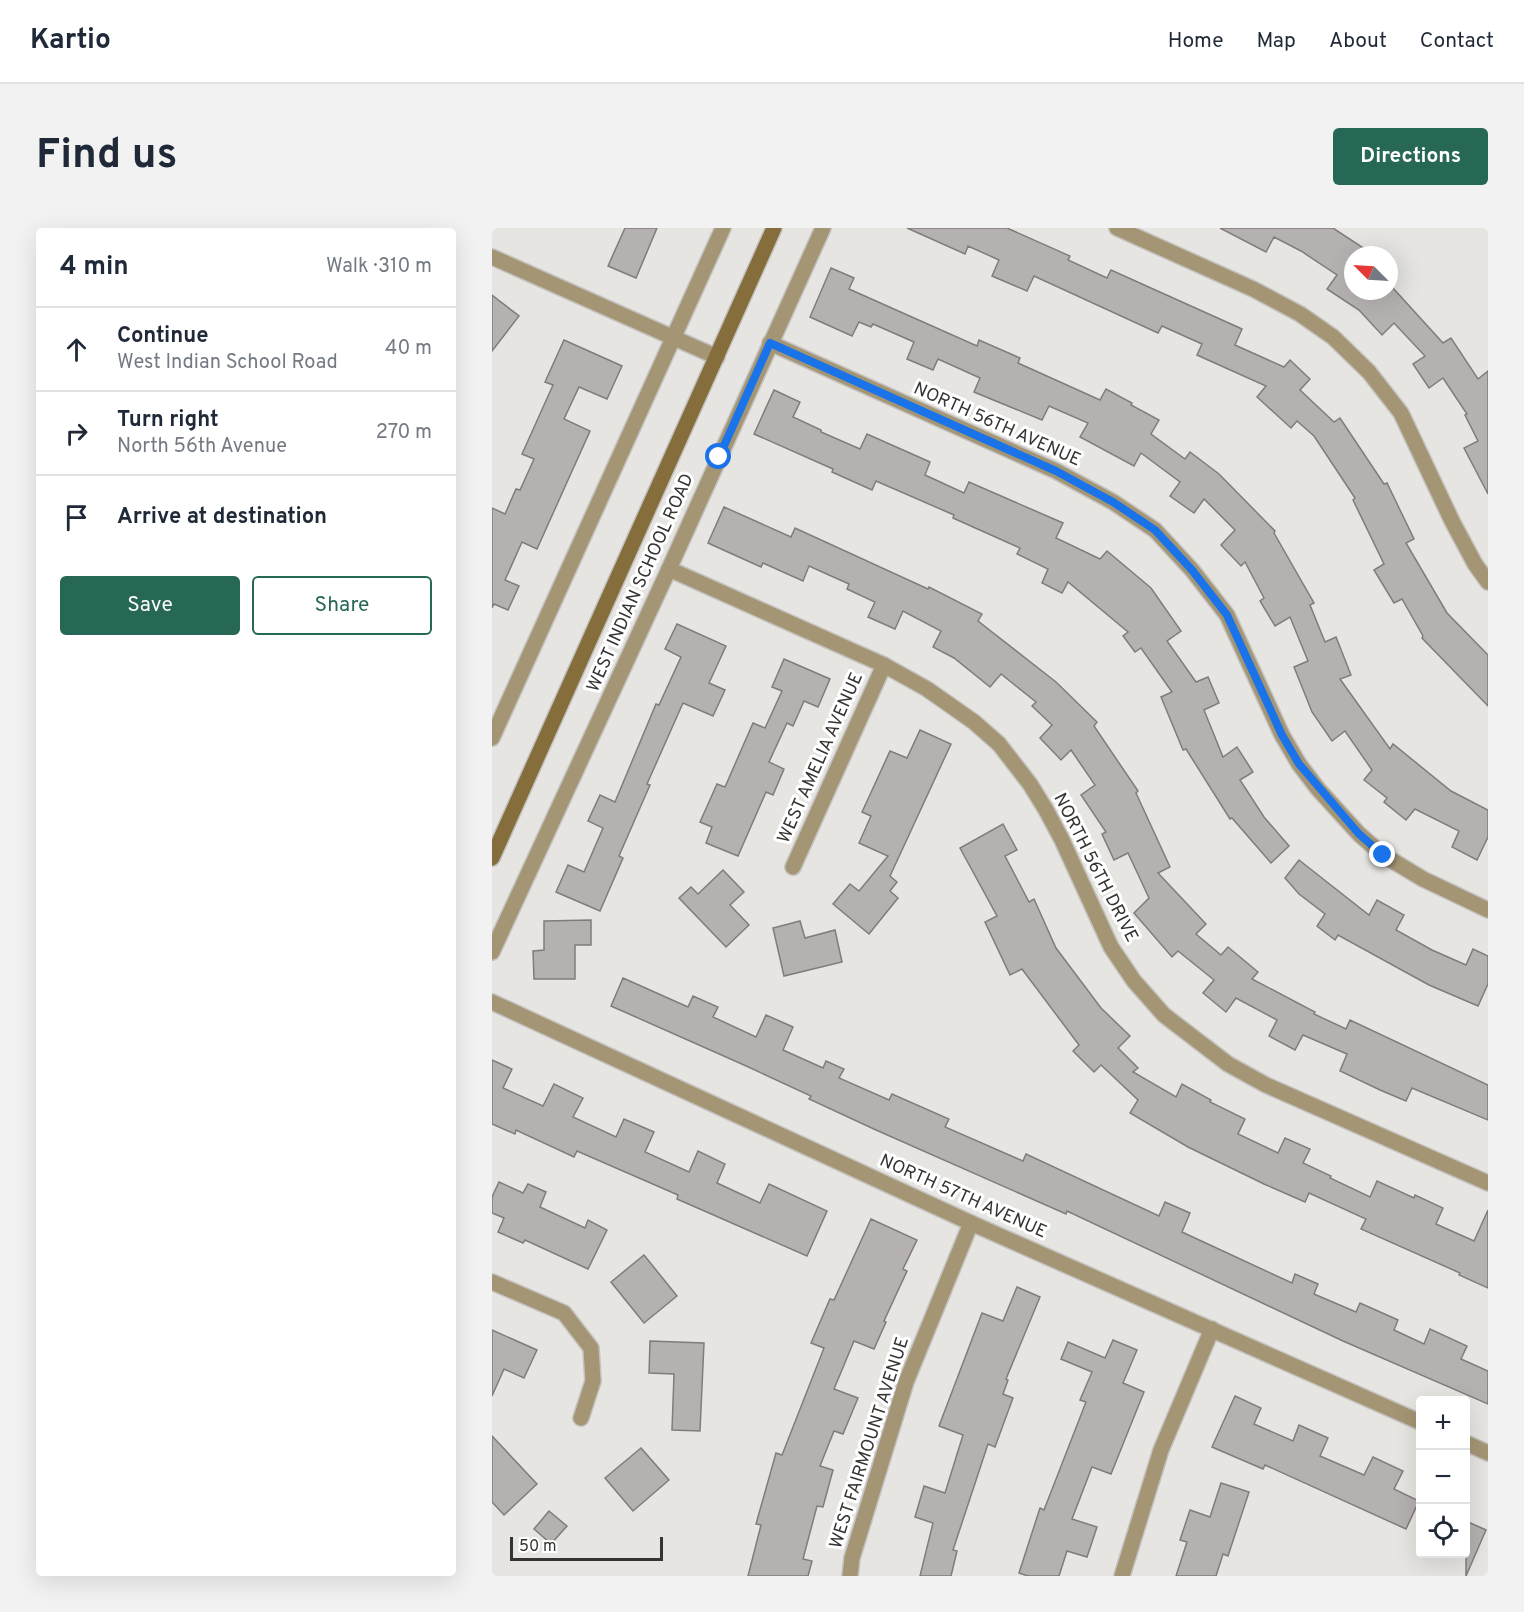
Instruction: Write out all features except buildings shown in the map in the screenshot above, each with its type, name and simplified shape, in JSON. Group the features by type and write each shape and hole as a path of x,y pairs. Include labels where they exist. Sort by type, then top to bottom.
{"main road":[{"name":"WEST INDIAN SCHOOL ROAD","path":"492,858 774,228"}],"street":[{"path":"492,738 723,228"},
{"name":"WEST INDIAN SCHOOL ROAD","path":"492,952 823,228"},
{"path":"1117,228 1253,289 1300,314 1333,336 1369,372 1401,413 1452,520 1475,564 1488,582"},
{"path":"492,257 717,357"},
{"name":"NORTH 56TH AVENUE","path":"770,343 1056,471 1113,502 1155,530 1192,570 1227,615 1282,735 1299,764 1318,789 1359,834 1383,855 1424,879 1488,910"},
{"name":"NORTH 56TH DRIVE","path":"669,569 884,664 927,689 974,722 999,744 1030,784 1046,810 1112,947 1134,981 1164,1015 1228,1064 1266,1085 1488,1183"},
{"name":"WEST AMELIA AVENUE","path":"793,867 884,664"},
{"name":"NORTH 57TH AVENUE","path":"492,1002 971,1223 1416,1420"},
{"name":"WEST FAIRMOUNT AVENUE","path":"850,1576 852,1558 906,1382 971,1223"},
{"path":"492,1282 564,1313 591,1348 593,1381 581,1418"},
{"path":"1122,1576 1161,1450 1212,1329"},
{"path":"1470,1445 1488,1453"}],"route":[{"path":"719,457 770,343 1056,471 1113,502 1155,530 1192,570 1227,615 1282,735 1299,764 1318,789 1359,834 1383,855"}]}
